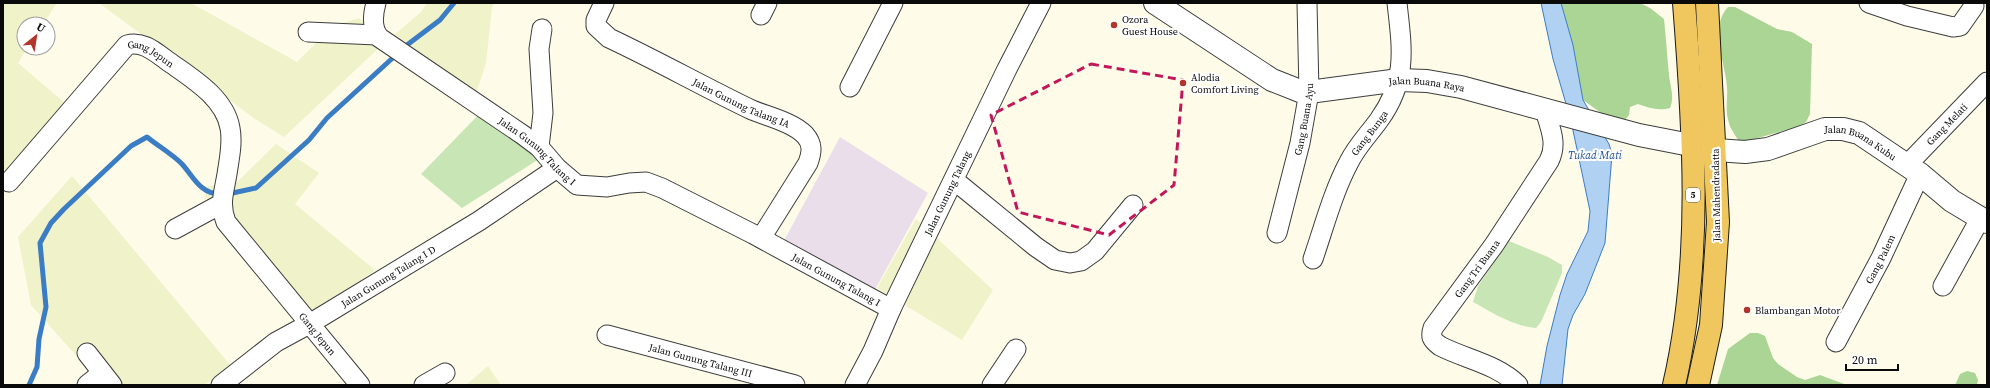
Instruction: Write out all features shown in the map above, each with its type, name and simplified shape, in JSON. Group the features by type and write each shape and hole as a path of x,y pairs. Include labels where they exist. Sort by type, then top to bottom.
{"highway":[{"name":"5","path":"1674,385 1690,288 1693,209 1693,147 1684,3"},
{"name":"Jalan Mahendradatta","path":"1698,385 1711,325 1716,276 1718,222 1716,150 1709,73 1707,3"}],"street":[{"path":"308,32 381,39 373,20 376,3"},
{"name":"Jalan Gunung Talang IA","path":"604,3 596,20 596,26 609,38 752,109 796,129 810,142 812,153 808,163 761,238"},
{"name":"Jalan Gunung Talang","path":"855,385 873,351 891,309 1007,69 1041,3"},
{"name":"Jalan Buana Raya","path":"1155,3 1272,80 1300,91 1309,92 1399,80 1427,81 1461,87 1602,126 1693,147 1716,150"},
{"name":"Gang Buana Ayu","path":"1277,233 1300,143 1309,92 1307,3"},
{"name":"Gang Bunga","path":"1313,259 1339,183 1349,161 1363,139 1380,119 1399,80 1402,48 1397,3"},
{"path":"1869,3 1907,16 1953,27 1960,26 1977,7"},
{"path":"850,87 887,5"},
{"path":"539,147 543,113 539,49 542,29"},
{"name":"Jalan Gunung Talang I","path":"381,39 502,120 539,147 557,168 577,185 607,187 646,182 761,238 891,309"},
{"name":"Gang Jepun","path":"9,182 126,45 135,43 146,46 188,76 208,92 222,106 230,128 227,174 221,202 226,222 311,323 360,385"},
{"name":"Gang Melati","path":"1913,170 1987,82"},
{"name":"Gang Tri Buana","path":"1518,385 1511,378 1495,369 1440,346 1433,341 1431,334 1433,328 1494,245 1549,161 1553,153 1554,144 1549,112"},
{"name":"Jalan Buana Kubu","path":"1716,150 1745,152 1768,149 1824,129 1843,129 1859,133 1913,170 1952,201 1984,221"},
{"name":"Jalan Gunung Talang I D","path":"221,385 276,342 311,323 479,221 557,168"},
{"name":"Gang Palem","path":"1836,342 1881,258 1913,170"},
{"path":"954,180 1036,247 1055,260 1070,263 1081,261 1095,251 1134,205"},
{"path":"175,230 221,202"},
{"path":"1943,286 1984,221"},
{"name":"Jalan Gunung Talang III","path":"607,335 796,385"},
{"path":"992,385 1016,349"},
{"path":"87,354 107,379 87,385"},
{"path":"424,385 445,373"}],"highlighted area":[{"path":"1091,64 1183,80 1174,185 1109,235 1018,212 991,115"}],"shaded area":[{"path":"840,137 928,193 871,297 780,248"}],"green space":[{"path":"3,3 57,3 48,16 16,16 16,56 22,56 18,63 65,103 11,174 3,168"},
{"path":"99,3 191,3 297,62 333,26 359,18 387,41 421,12 427,3 494,3 492,8 486,63 474,100 383,44 284,137 255,119"},
{"path":"1561,3 1640,3 1650,8 1664,19 1672,95 1670,108 1654,109 1638,104 1630,107 1629,115 1624,121 1608,118 1583,100 1573,45"},
{"path":"1728,7 1735,7 1777,29 1792,32 1812,44 1810,114 1806,122 1800,126 1747,141 1739,141 1734,134 1727,115 1726,78 1719,36 1719,25 1722,16"},
{"path":"486,107 539,159 462,208 421,174"},
{"path":"276,144 319,173 295,204 375,270 307,320 205,197 208,186 235,184"},
{"path":"72,176 231,366 204,385 111,385 88,356 81,361 31,305 18,237"},
{"path":"916,219 993,290 962,340 877,288"},
{"path":"1509,241 1548,257 1562,265 1562,273 1541,322 1536,328 1511,322 1473,302 1478,286"},
{"path":"1750,333 1758,333 1765,336 1773,358 1778,364 1797,377 1805,380 1820,375 1847,385 1717,385 1728,349"},
{"path":"488,366 501,385 466,385"},
{"path":"1967,371 1975,373 1978,380 1977,385 1955,385 1960,374"}],"water":[{"name":"Tukad Mati","path":"1541,3 1561,3 1573,45 1583,100 1609,144 1612,154 1605,243 1585,294 1573,315 1568,329 1562,385 1540,385 1547,346 1560,295 1567,274 1588,231 1590,211 1571,121 1553,59"}],"waterway":[{"path":"403,48 440,20 454,3"},
{"path":"228,194 256,188 309,140 327,118 397,54"},
{"path":"29,385 37,367 39,339 46,307 40,243 51,223 64,209 131,146 147,137 178,160 202,188 207,191 220,194"}],"place":[{"name":"Ozora Guest House","path":"1114,25"},
{"name":"Alodia Comfort Living","path":"1183,83"},
{"name":"Blambangan Motor","path":"1747,310"}]}
